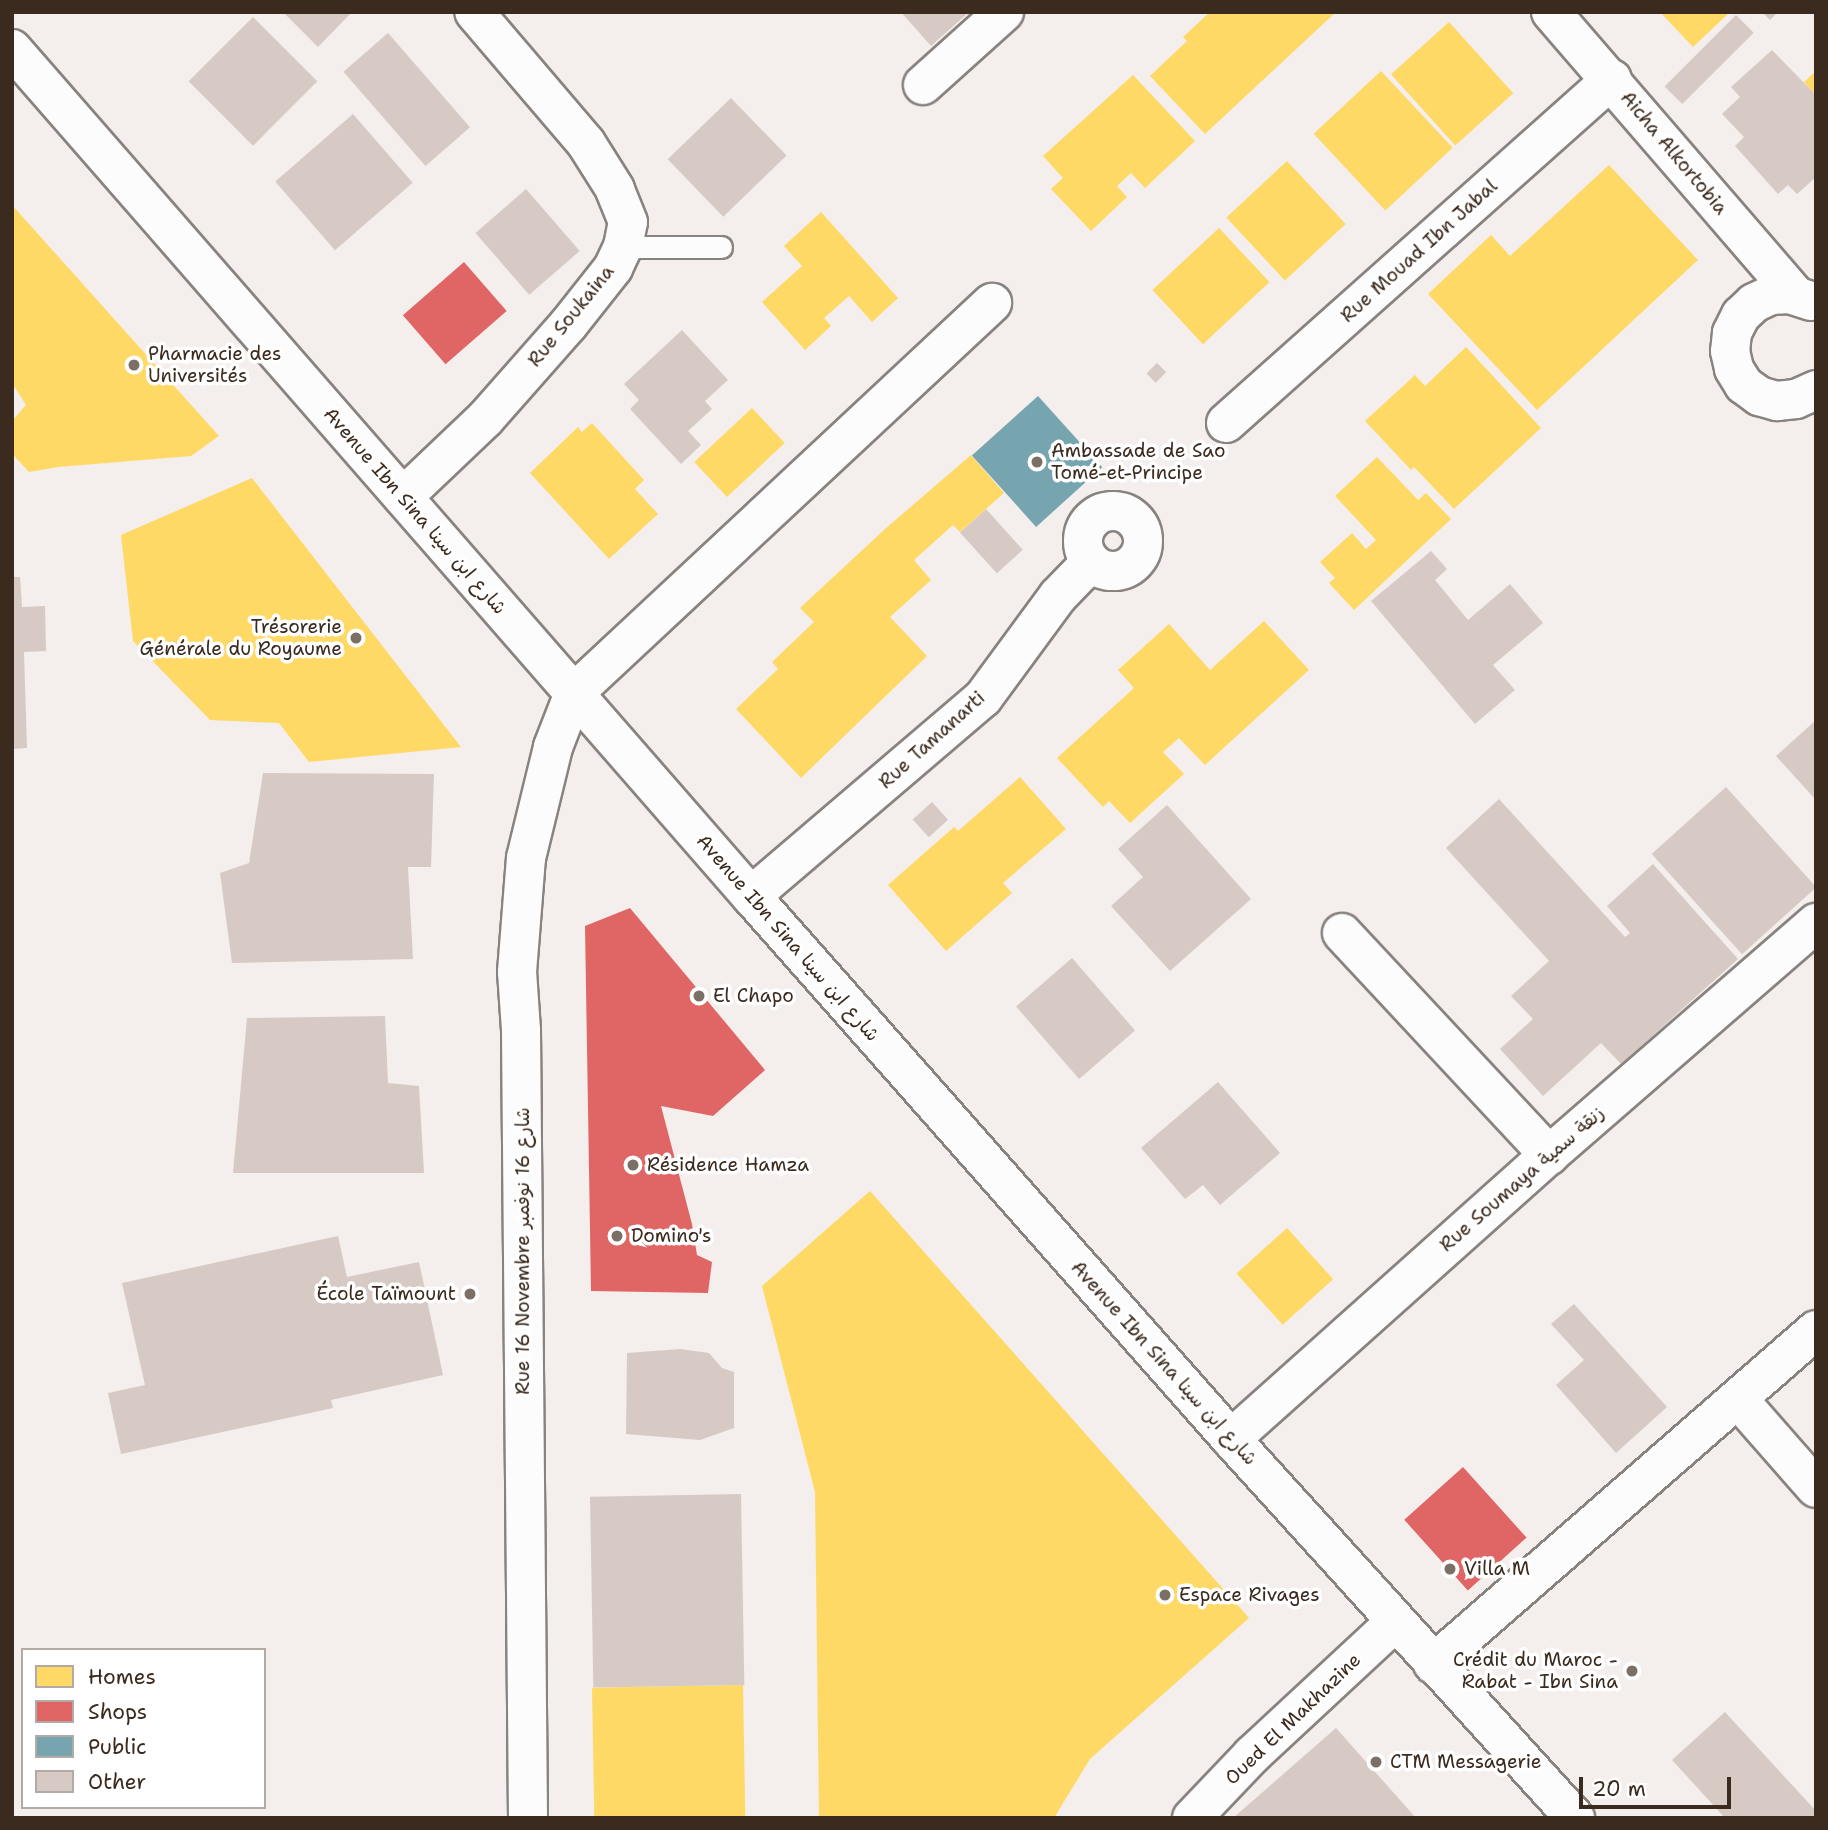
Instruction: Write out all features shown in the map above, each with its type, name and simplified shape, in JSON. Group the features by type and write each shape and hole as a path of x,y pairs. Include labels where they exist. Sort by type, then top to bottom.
{"street":[{"name":"Rue Soukaina","path":"403,498 485,419 568,325 612,268 623,247 628,222 615,189 586,143 474,12"},
{"path":"923,85 1003,12"},
{"name":"Aicha Alkortobia","path":"1551,12 1805,300"},
{"name":"Avenue Ibn Sina شارع ابن سينا","path":"12,49 751,896 1395,1622 1575,1818"},
{"name":"Rue Mouad Ibn Jabal","path":"1226,423 1612,79"},
{"name":"Aicha Alkortobia","path":"1805,300 1772,295 1754,303 1741,315 1732,333 1730,351 1734,369 1744,385 1759,396 1777,401 1796,400 1816,390"},
{"path":"574,693 992,303"},
{"name":"Rue Tamanarti","path":"751,896 983,698 1058,596 1091,562"},
{"name":"Rue 16 Novembre شارع 16 نوفمبر","path":"528,1818 519,926 526,858 537,802 553,747 574,693"},
{"name":"Rue Soumaya زنقة سمية","path":"1231,1438 1549,1155 1816,923"},
{"path":"1342,933 1549,1155"},
{"path":"1433,1664 1815,1333"},
{"path":"1738,1399 1816,1488"},
{"name":"Oued El Makhazine","path":"1192,1818 1252,1755 1395,1622"}],"lane":[{"path":"623,247 721,247"}],"building: Homes":[{"path":"1210,12 1336,12 1205,134 1150,76 1187,41 1183,37"},
{"path":"1660,12 1730,12 1693,47"},
{"path":"1449,22 1513,93 1455,146 1391,74"},
{"path":"1381,71 1453,148 1385,211 1314,134"},
{"path":"1816,71 1816,95 1804,82"},
{"path":"1133,75 1195,141 1145,188 1131,173 1117,186 1127,197 1091,231 1051,189 1063,178 1043,156"},
{"path":"1287,161 1346,224 1285,281 1226,218"},
{"path":"1609,165 1698,260 1537,410 1428,294 1491,235 1510,256"},
{"path":"12,205 219,436 191,456 58,467 29,472 17,459 12,453 12,421 26,405 12,383"},
{"path":"821,212 898,298 872,322 849,296 824,318 831,326 805,350 762,302 802,266 784,246"},
{"path":"1219,228 1269,282 1203,344 1152,290"},
{"path":"1466,347 1541,428 1454,509 1414,467 1411,470 1365,421 1415,375 1425,386"},
{"path":"752,408 785,443 727,497 694,462"},
{"path":"592,423 644,480 635,489 658,514 609,559 530,473 578,427 582,432"},
{"path":"971,455 1004,493 960,532 953,525 914,560 931,580 890,617 927,656 801,778 736,709 778,669 772,662 814,622 800,608 885,529"},
{"path":"1377,457 1418,500 1426,493 1451,519 1354,610 1329,583 1335,578 1320,562 1352,533 1366,549 1376,540 1335,496"},
{"path":"252,478 461,747 309,762 279,723 210,720 133,641 121,535"},
{"path":"1264,621 1309,670 1205,765 1179,738 1163,752 1184,774 1130,823 1109,801 1103,807 1057,758 1134,688 1118,670 1169,624 1210,670"},
{"path":"1020,777 1066,829 1003,883 1012,893 946,951 888,885 954,827 958,831"},
{"path":"870,1191 1249,1618 1090,1759 1054,1818 819,1818 815,1492 762,1286"},
{"path":"1287,1228 1333,1279 1283,1325 1236,1274"},
{"path":"743,1685 745,1818 594,1818 592,1688"}],"building: Shops":[{"path":"464,262 507,311 446,364 403,315"},
{"path":"630,908 765,1070 713,1116 661,1106 692,1224 697,1255 712,1262 708,1293 591,1291 585,926"},
{"path":"1463,1467 1527,1538 1468,1590 1404,1520"}],"building: Public":[{"name":"Ambassade de Sao Tomé-et-Principe","path":"1038,396 1102,467 1036,527 972,456"}],"building: Other":[{"path":"283,12 352,12 318,47"},
{"path":"901,12 969,12 931,46"},
{"path":"1762,12 1778,12 1770,20"},
{"path":"1736,15 1754,33 1682,104 1665,86"},
{"path":"253,17 317,81 253,146 189,81"},
{"path":"388,33 470,127 425,166 343,72"},
{"path":"1772,50 1816,95 1816,177 1797,194 1788,185 1778,194 1735,146 1744,137 1722,114 1740,97 1731,87"},
{"path":"731,98 787,156 723,217 668,159"},
{"path":"353,114 413,183 335,250 275,182"},
{"path":"526,189 580,251 529,295 475,233"},
{"path":"682,330 728,380 705,401 712,409 688,431 701,445 681,464 630,409 639,400 624,384"},
{"path":"1157,363 1166,372 1156,383 1146,374"},
{"path":"986,509 1023,550 997,573 960,532"},
{"path":"1431,551 1447,569 1435,580 1468,620 1510,584 1543,623 1493,665 1515,690 1475,724 1371,601"},
{"path":"12,577 20,577 22,607 45,606 46,651 24,652 27,748 12,749"},
{"path":"1816,720 1816,800 1776,756"},
{"path":"263,773 434,774 431,867 408,867 413,959 232,963 220,873 249,863"},
{"path":"1726,787 1816,887 1742,954 1652,854"},
{"path":"1499,799 1625,937 1630,933 1607,906 1653,864 1738,959 1621,1064 1601,1043 1543,1096 1500,1049 1533,1019 1511,996 1549,961 1446,848"},
{"path":"932,802 948,820 929,837 913,819"},
{"path":"1167,805 1251,899 1170,971 1111,906 1143,877 1118,849"},
{"path":"1072,958 1135,1030 1079,1079 1016,1007"},
{"path":"385,1016 388,1083 419,1086 424,1173 233,1173 247,1018"},
{"path":"1218,1082 1280,1153 1220,1205 1203,1185 1185,1199 1141,1148"},
{"path":"338,1236 347,1277 419,1262 443,1375 331,1400 333,1408 121,1454 108,1393 145,1385 122,1283"},
{"path":"1574,1304 1667,1407 1616,1453 1556,1385 1584,1360 1551,1324"},
{"path":"680,1349 709,1353 722,1368 734,1372 734,1428 700,1440 626,1434 627,1353"},
{"path":"741,1494 744,1685 593,1688 590,1497"},
{"path":"1725,1712 1816,1811 1816,1818 1725,1818 1672,1760"},
{"path":"1336,1728 1416,1818 1233,1818"}],"place":[{"name":"Pharmacie des Universités","path":"134,365"},
{"name":"Ambassade de Sao Tomé-et-Principe","path":"1037,462"},
{"name":"Trésorerie Générale du Royaume","path":"356,638"},
{"name":"El Chapo","path":"699,996"},
{"name":"Résidence Hamza","path":"633,1165"},
{"name":"Domino's","path":"617,1236"},
{"name":"École Taïmount","path":"470,1294"},
{"name":"Villa M","path":"1450,1569"},
{"name":"Espace Rivages","path":"1165,1595"},
{"name":"Crédit du Maroc - Rabat - Ibn Sina","path":"1632,1671"},
{"name":"CTM Messagerie","path":"1376,1762"}]}
